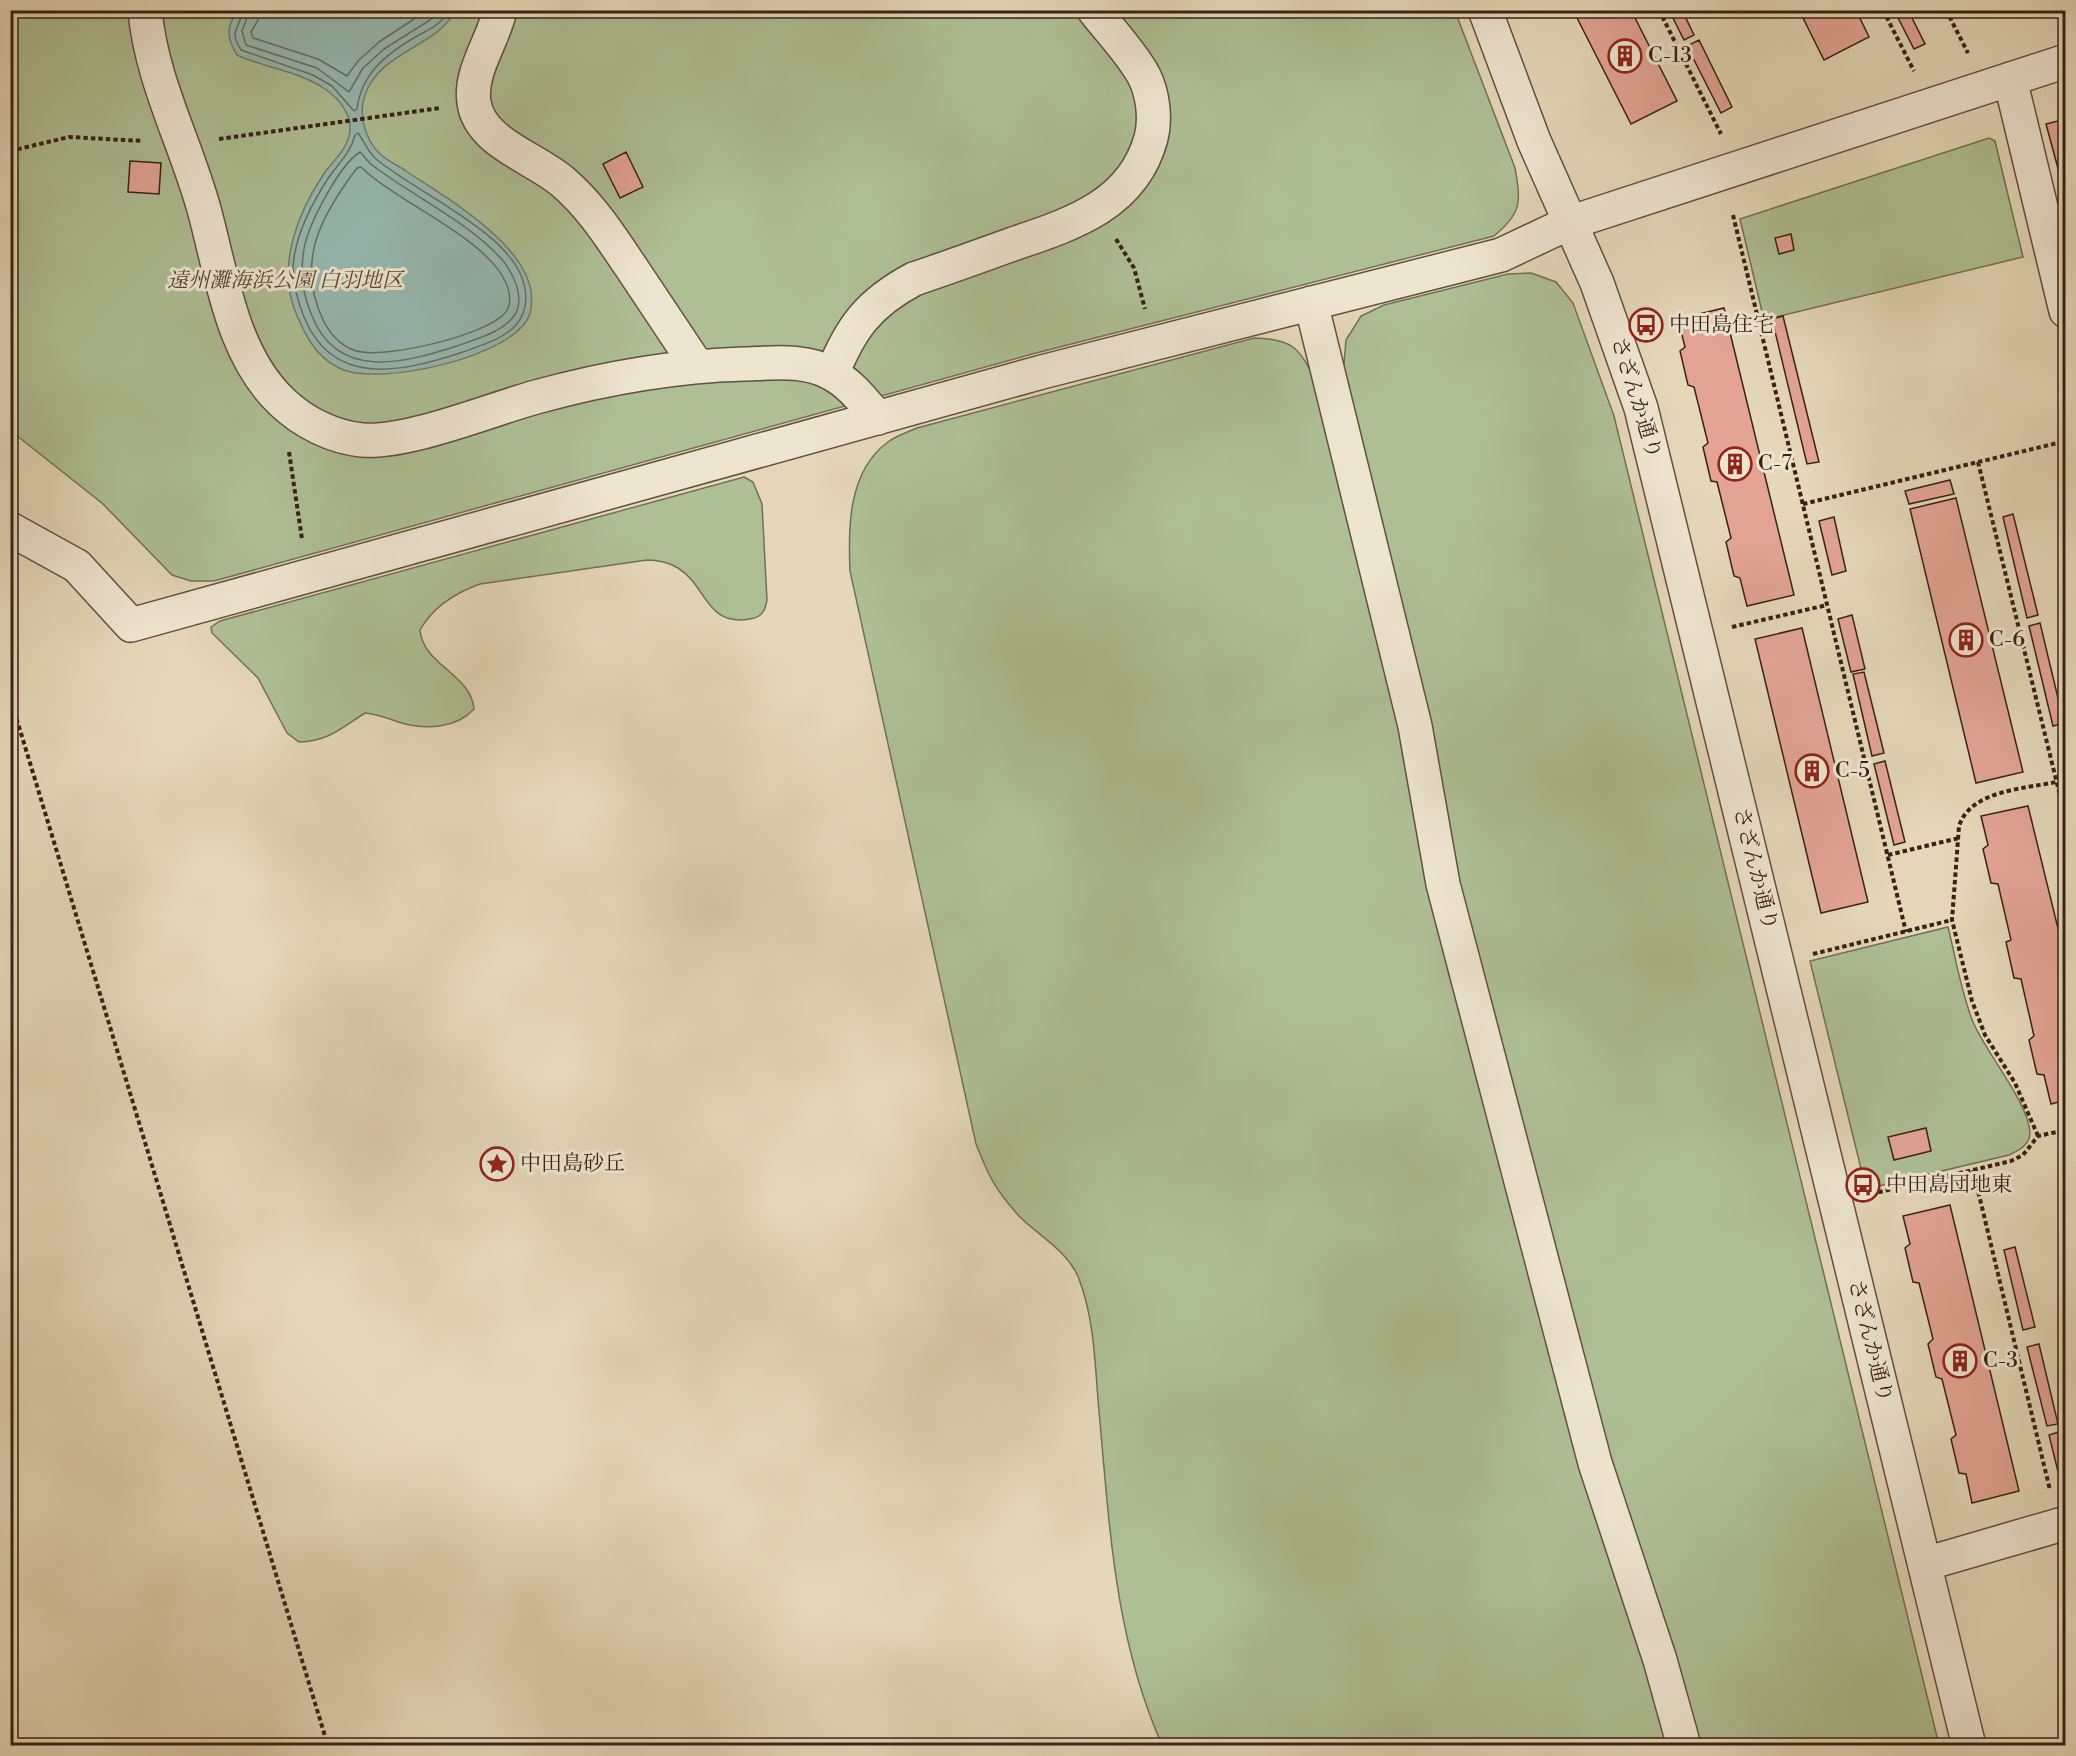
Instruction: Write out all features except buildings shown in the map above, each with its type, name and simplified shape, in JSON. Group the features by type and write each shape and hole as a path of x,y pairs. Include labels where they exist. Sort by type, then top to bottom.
{"street":[{"path":"145,10 154,63 204,208 230,306 249,355 261,378 280,401 304,420 332,433 361,440 392,440 572,387 654,371 697,366 793,363 814,366 832,374 851,387 878,417"},
{"path":"500,10 474,85 473,101 478,116 487,129 561,179 593,212 697,366"},
{"path":"832,374 844,345 858,321 893,290 914,279 1075,223 1098,210 1128,185 1146,157 1153,131 1152,103 1144,77 1094,10"},
{"name":"さざんか通り","path":"1485,10 1534,141 1617,334 1644,418 1969,1746"},
{"path":"10,529 77,566 130,625 878,417 1154,343 1501,255 1569,223 2066,61"},
{"path":"2010,79 2066,311"},
{"path":"1311,303 1415,726 1446,896 1595,1463 1659,1660 1684,1746"},
{"path":"1925,1564 2066,1523"}],"path":[{"path":"1659,10 1721,134"},
{"path":"1883,10 1914,71"},
{"path":"1946,10 1968,53"},
{"path":"10,151 69,137 127,139 158,145 172,152 202,141 473,101"},
{"path":"1098,210 1134,268 1154,343"},
{"path":"1733,215 1906,932"},
{"path":"1803,504 2066,441"},
{"path":"1978,462 2066,820"},
{"path":"295,490 303,542"},
{"path":"1724,629 1827,605"},
{"path":"10,697 328,1746"},
{"path":"2038,1136 2015,1083 1993,1051 1978,1018 1952,920 1963,814 1972,805 1984,799 2056,782"},
{"path":"2059,794 2066,793"},
{"path":"1888,855 1959,838"},
{"path":"1803,957 1952,920"},
{"path":"1861,1197 2023,1155 2038,1136 2066,1130"},
{"path":"1972,1170 2050,1491"}],"green space":[{"name":"遠州灘海浜公園 白羽地区","path":"10,11 1455,11 1515,168 1518,190 1517,206 1510,220 1494,236 1036,353 214,581 191,581 172,575 103,504 11,431"},
{"path":"1989,138 1995,141 2023,257 1764,320 1740,219"},
{"path":"1531,273 1556,282 1573,303 1614,416 1939,1745 1699,1745 1609,1459 1457,882 1343,375 1346,340 1361,316 1384,305 1508,274"},
{"path":"1254,338 1277,340 1293,347 1299,352 1315,380 1646,1664 1669,1745 1162,1745 1134,1666 1117,1586 1107,1505 1094,1349 1085,1296 1079,1279 1068,1261 1020,1217 999,1191 989,1175 976,1144 850,571 849,537 853,501 858,484 875,454 891,440 917,428"},
{"path":"744,477 753,482 762,504 767,600 760,615 750,619 735,620 724,617 708,603 688,576 674,566 655,560 480,584 462,592 438,608 420,630 429,652 465,687 471,697 474,709 450,724 431,727 411,725 365,713 327,736 299,742 287,733 258,678 212,633 211,627 220,621"},
{"path":"1948,927 1973,1022 2023,1107 2030,1133 2028,1141 2023,1147 2009,1155 1866,1189 1810,961"}],"water":[{"path":"239,11 455,11 447,23 435,33 395,59 372,80 363,102 364,126 370,141 382,156 467,212 509,249 523,269 531,291 530,313 520,329 501,343 474,355 413,371 383,374 357,373 339,368 317,351 295,311 288,275 289,257 306,204 348,140 349,121 345,110 330,92 315,83 237,55 229,32 231,22"}],"place":[{"name":"C-13","path":"1625,56"},
{"name":"中田島住宅","path":"1646,325"},
{"name":"C-7","path":"1735,464"},
{"name":"C-6","path":"1966,640"},
{"name":"C-5","path":"1812,771"},
{"name":"中田島砂丘","path":"497,1164"},
{"name":"中田島団地東","path":"1863,1185"},
{"name":"C-3","path":"1960,1361"}]}
